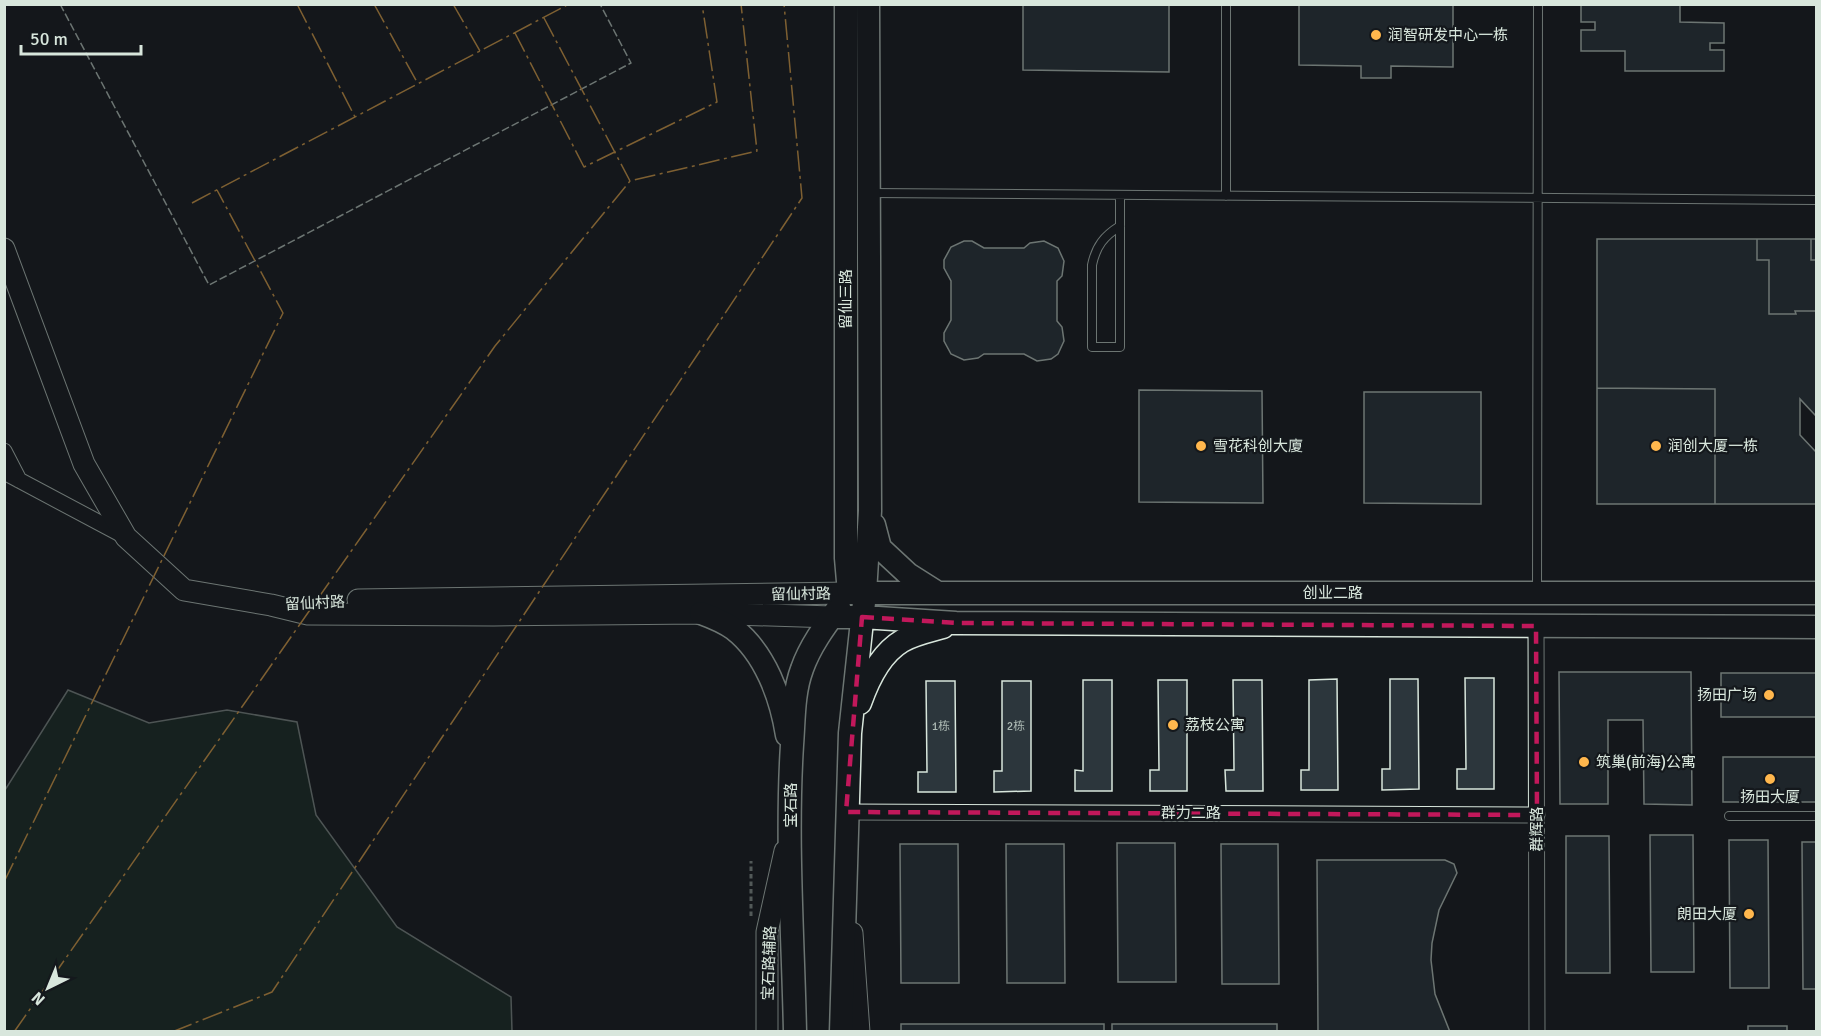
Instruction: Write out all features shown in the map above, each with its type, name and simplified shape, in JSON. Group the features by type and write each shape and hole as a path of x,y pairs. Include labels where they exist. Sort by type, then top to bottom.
{"main road":[{"name":"留仙三路","path":"846,4 846,558 857,593"},
{"name":"留仙三路","path":"857,593 870,511 868,4"},
{"path":"870,511 880,548 908,574 938,593"},
{"name":"创业二路","path":"857,593 1816,593"},
{"path":"841,1032 846,812 850,733 862,617 857,593"},
{"name":"宝石路","path":"795,1032 790,824 795,701 801,670 815,641 832,617 857,593"},
{"path":"701,613 733,629 756,652 779,704 785,725 791,766"},
{"path":"832,617 956,623 1816,627"},
{"path":"850,733 866,686 890,650 917,634 956,623"}],"street":[{"path":"4,249 84,464 126,537"},
{"path":"4,451 20,480"},
{"path":"4,472 126,537 184,590 271,605"},
{"name":"留仙村路","path":"271,605 323,601 857,593"},
{"name":"留仙村路","path":"271,605 308,614 701,613 832,617"},
{"name":"群辉路","path":"1536,626 1537,1032"},
{"name":"群力二路","path":"846,812 1536,815"},
{"name":"宝石路辅路","path":"766,1032 767,932 790,824"},
{"path":"846,836 859,1032"}],"lane":[{"path":"1226,4 1226,196"},
{"path":"1537,593 1538,4"},
{"path":"869,194 1816,200"},
{"path":"1120,195 1120,226 1120,347 1092,347 1092,265 1101,242 1110,232 1120,226"},
{"path":"1728,816 1816,816"}],"highlighted area":[{"path":"862,617 956,623 1536,626 1537,815 846,812"}],"green space":[{"path":"68,690 149,723 227,710 297,722 316,815 397,927 511,997 512,1031 5,1031 5,790"}],"building":[{"path":"1023,4 1169,4 1169,72 1023,70"},
{"name":"润智研发中心一栋","path":"1299,4 1453,4 1453,67 1391,66 1391,78 1361,78 1361,66 1299,65"},
{"path":"1581,4 1680,4 1680,22 1724,23 1724,43 1710,43 1710,50 1724,50 1724,71 1625,71 1625,51 1581,51 1581,30 1595,30 1595,22 1581,22"},
{"path":"1597,239 1816,239 1816,416 1800,399 1800,435 1816,452 1816,504 1597,504"},
{"path":"1757,239 1811,239 1811,260 1816,260 1816,311 1769,314 1769,260 1757,260"},
{"path":"964,241 972,241 984,248 1024,248 1030,243 1044,241 1058,248 1064,261 1062,276 1057,281 1057,321 1062,327 1064,341 1058,354 1051,359 1037,361 1024,354 984,354 978,358 964,360 951,354 944,341 944,333 951,320 951,281 944,268 944,260 951,247"},
{"name":"润创大厦一栋","path":"1597,388 1715,389 1715,504 1597,504"},
{"name":"雪花科创大廈","path":"1139,390 1262,391 1263,503 1139,502"},
{"path":"1364,392 1481,392 1481,504 1364,503"},
{"name":"筑巢(前海)公寓","path":"1559,672 1691,672 1692,805 1644,804 1643,720 1608,720 1608,804 1560,804"},
{"name":"扬田广场","path":"1721,673 1816,673 1816,717 1721,717"},
{"path":"1465,678 1494,678 1494,789 1457,789 1457,769 1466,769"},
{"path":"1337,679 1338,790 1301,790 1301,770 1309,770 1309,680"},
{"path":"1390,679 1418,679 1419,789 1382,790 1382,769 1390,769"},
{"path":"1083,680 1112,680 1112,791 1075,791 1075,770 1083,771"},
{"name":"荔枝公寓","path":"1158,680 1187,680 1187,791 1150,791 1150,770 1159,770"},
{"path":"1233,680 1262,680 1263,791 1226,791 1225,770 1234,770"},
{"path":"926,681 955,681 956,792 918,792 918,772 927,772"},
{"path":"1002,681 1031,681 1031,791 994,792 994,771 1002,771"},
{"name":"扬田大厦","path":"1723,757 1816,757 1816,802 1723,802"},
{"path":"1650,835 1693,835 1694,972 1651,972"},
{"path":"1566,836 1609,836 1610,973 1566,973"},
{"name":"朗田大厦","path":"1729,840 1768,840 1769,988 1730,988"},
{"path":"1802,842 1816,842 1816,989 1803,989"},
{"path":"1117,843 1175,843 1176,982 1118,982"},
{"path":"900,844 958,844 959,983 901,983"},
{"path":"1006,844 1064,844 1065,983 1007,983"},
{"path":"1221,844 1278,844 1279,984 1222,984"},
{"path":"1317,860 1445,860 1454,864 1457,873 1439,910 1431,960 1435,994 1450,1032 1318,1032"},
{"path":"901,1024 1104,1024 1104,1032 901,1032"},
{"path":"1112,1024 1277,1024 1277,1032 1112,1032"},
{"path":"1748,1026 1787,1026 1787,1032 1748,1032"}],"fence":[{"path":"60,4 209,285 631,63 600,4"}],"power":[{"path":"297,4 355,117"},
{"path":"374,4 418,84"},
{"path":"453,4 480,51"},
{"path":"192,203 569,4"},
{"path":"515,33 584,167 717,102 702,4"},
{"path":"14,1032 495,346 630,181 757,151 741,4"},
{"path":"172,1032 272,992 802,198 784,4"},
{"path":"544,18 630,181"},
{"path":"4,882 283,313 217,190"}],"place":[{"name":"润智研发中心一栋","path":"1376,35"},
{"name":"雪花科创大廈","path":"1201,446"},
{"name":"润创大厦一栋","path":"1656,446"},
{"name":"扬田广场","path":"1769,695"},
{"name":"荔枝公寓","path":"1173,725"},
{"name":"筑巢(前海)公寓","path":"1584,762"},
{"name":"扬田大厦","path":"1770,779"},
{"name":"朗田大厦","path":"1749,914"}]}
